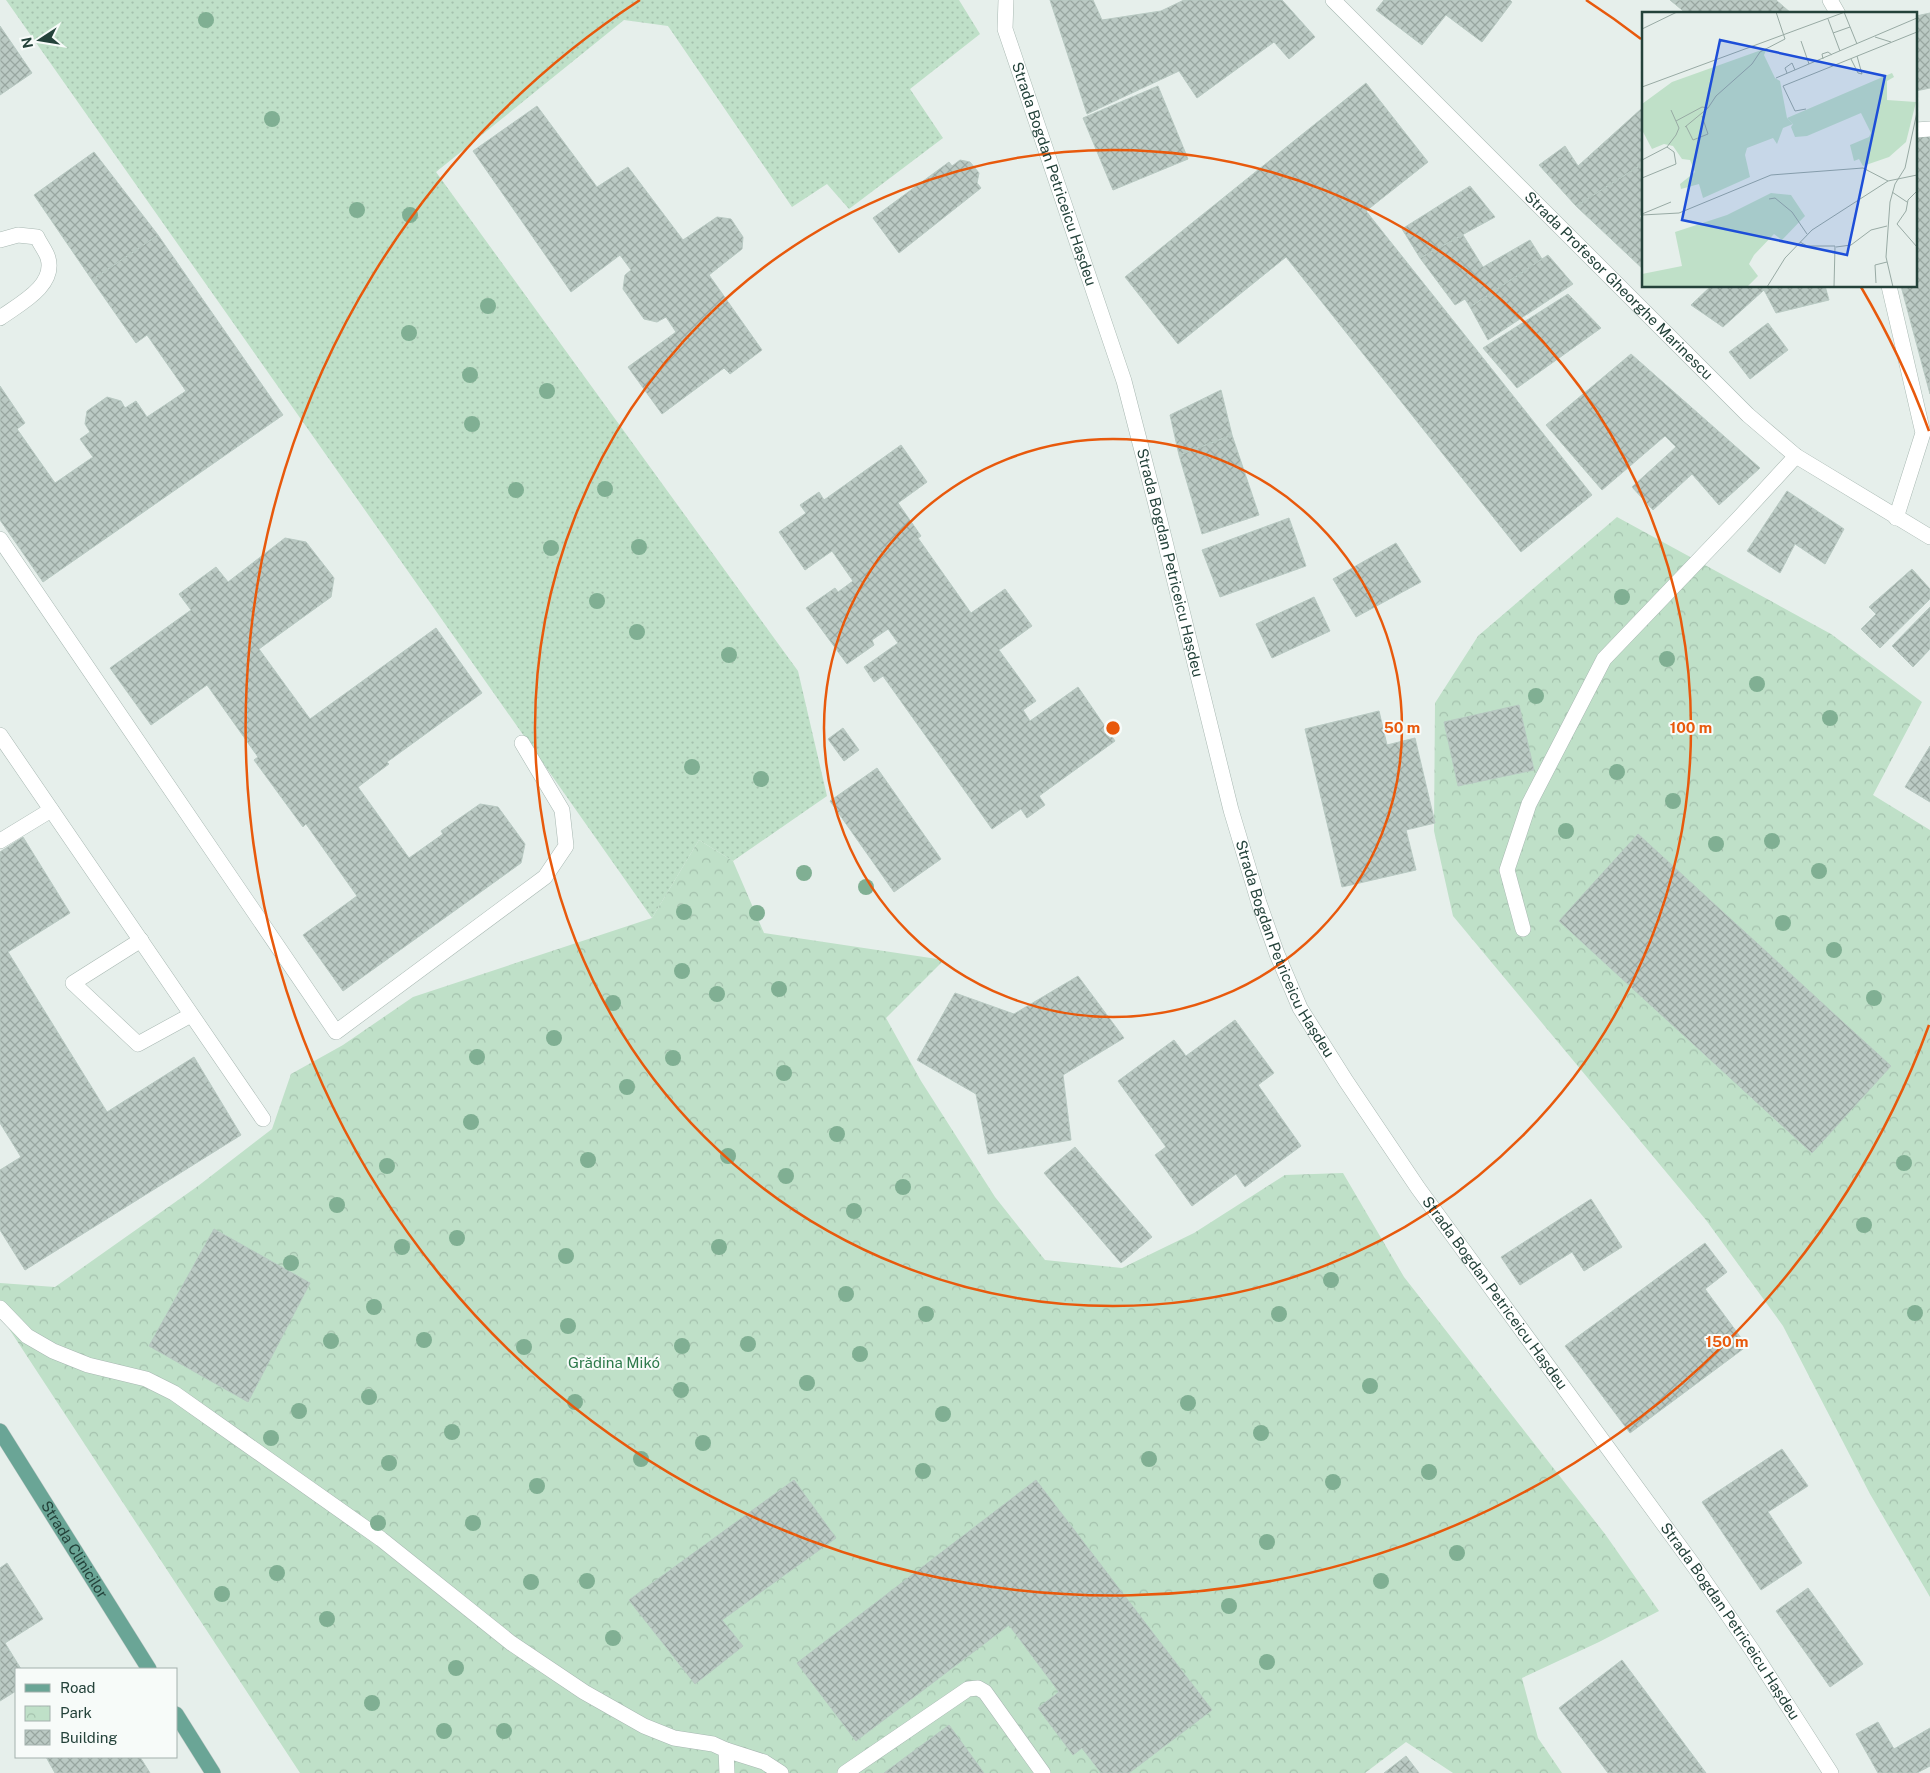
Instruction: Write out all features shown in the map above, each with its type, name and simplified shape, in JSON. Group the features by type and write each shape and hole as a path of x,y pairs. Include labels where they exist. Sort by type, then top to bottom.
{"main road":[{"name":"Strada Clinicilor","path":"0,1431 148,1668"},
{"path":"178,1717 213,1773"}],"street":[{"name":"Strada Bogdan Petriceicu Hașdeu","path":"1006,0 1006,29 1124,381 1231,810 1259,903 1277,954 1300,1008 1346,1082 1418,1188 1697,1570 1752,1650 1831,1773"},
{"name":"Strada Profesor Gheorghe Marinescu","path":"1333,0 1748,415 1796,456 1930,537"},
{"path":"1830,0 1837,12"},
{"path":"0,240 18,235 37,238 48,258 49,274 38,290 0,318"},
{"path":"1889,288 1923,433 1896,518"},
{"path":"1523,930 1507,870 1529,804 1604,659 1796,456"},
{"path":"0,539 336,1032 545,877 566,846 562,810 522,743"},
{"path":"0,735 263,1119"},
{"path":"0,841 51,810"},
{"path":"141,940 73,983 138,1044 191,1015"},
{"path":"0,1308 27,1336 53,1351 88,1364 146,1379 174,1393 381,1539 511,1643 584,1692 644,1726 674,1738 713,1744 764,1762 781,1773"},
{"path":"845,1773 968,1689 978,1688 985,1692 1043,1773"},
{"path":"726,1750 727,1773"}],"green space":[{"path":"6,0 959,0 980,34 910,89 943,138 849,209 827,184 792,207 668,26 624,20 436,172 798,671 827,796 733,861 699,840 652,918"},
{"path":"1617,517 1831,634 1922,702 1873,795 1930,830 1930,1597 1870,1494 1783,1326 1706,1220 1453,916 1434,831 1435,703 1478,636"},
{"name":"Grădina Mikó","path":"699,840 733,861 764,933 944,960 886,1018 921,1081 995,1197 1045,1260 1122,1268 1194,1233 1285,1175 1343,1173 1404,1277 1605,1534 1659,1611 1522,1678 1538,1738 1562,1773 1453,1773 1406,1742 1365,1773 300,1773 0,1315 0,1283 55,1287 198,1186 272,1129 291,1074 343,1045 413,997 652,918"}],"building":[{"path":"1050,0 1093,0 1102,20 1161,11 1184,0 1282,0 1315,37 1289,59 1274,42 1197,98 1179,71 1087,114"},
{"path":"1384,0 1510,0 1512,2 1482,42 1446,15 1422,45 1376,10"},
{"path":"1670,0 1776,0 1790,12 1685,12"},
{"path":"1930,13 1930,88 1918,91 1918,16"},
{"path":"0,26 32,73 0,95"},
{"path":"1366,83 1428,162 1366,211 1592,495 1521,552 1286,257 1178,344 1125,277"},
{"path":"1158,86 1188,159 1113,190 1083,118"},
{"path":"537,106 597,187 628,167 683,240 717,217 731,219 743,237 742,249 709,275 762,350 730,374 724,368 662,414 628,367 676,332 666,317 657,322 644,319 623,289 625,275 631,270 620,255 571,292 473,151"},
{"path":"1642,110 1642,164 1576,206 1539,165 1565,146 1578,166"},
{"path":"1930,133 1930,394 1902,288 1918,288 1918,137"},
{"path":"94,152 158,235 92,280 34,195"},
{"path":"960,160 970,162 979,173 977,183 981,188 899,253 873,218 949,162 952,166"},
{"path":"1642,164 1642,214 1639,216 1642,220 1642,268 1576,206"},
{"path":"1470,186 1495,217 1420,258 1402,229"},
{"path":"158,235 283,415 43,582 0,520 0,386 25,423 17,429 55,483 93,457 80,439 90,432 85,424 87,411 107,397 121,401 125,408 136,401 147,417 186,391 147,335 136,343 92,280"},
{"path":"1463,235 1483,267 1530,240 1542,259 1470,307 1465,299 1455,305 1420,258"},
{"path":"1548,255 1573,284 1488,340 1470,307"},
{"path":"1709,288 1826,288 1829,300 1776,313 1764,290 1723,327 1691,305"},
{"path":"1568,294 1601,328 1517,388 1483,348"},
{"path":"1768,323 1788,350 1750,379 1729,352"},
{"path":"1631,354 1760,468 1719,505 1692,474 1653,510 1632,487 1676,447 1665,436 1602,490 1546,425"},
{"path":"1221,390 1232,435 1179,455 1170,415"},
{"path":"1232,435 1259,515 1202,534 1179,455"},
{"path":"901,445 927,482 898,503 921,536 918,538 971,613 1005,589 1032,626 999,650 1036,701 1023,710 1030,721 1078,687 1115,741 1039,796 1045,805 1027,818 1021,809 992,829 883,676 874,682 864,667 898,643 888,629 872,640 874,645 847,664 806,608 835,588 838,592 853,581 832,551 805,570 779,532 806,513 800,505 819,492 824,500"},
{"path":"1787,491 1844,529 1825,564 1795,544 1780,573 1747,551"},
{"path":"1289,518 1306,566 1220,597 1202,550"},
{"path":"285,538 306,542 334,578 331,597 259,649 310,719 436,628 482,693 387,762 389,764 358,787 409,858 443,834 441,831 480,804 498,807 525,844 521,863 343,991 303,935 357,896 306,824 303,827 254,760 258,757 207,685 151,725 110,668 191,610 179,594 216,567 228,582"},
{"path":"1396,543 1421,582 1356,617 1333,579"},
{"path":"1912,569 1930,589 1930,599 1880,648 1861,629 1876,614 1869,607"},
{"path":"1314,597 1330,631 1272,658 1256,624"},
{"path":"1930,607 1930,649 1913,667 1892,646"},
{"path":"1519,705 1534,770 1458,786 1444,722"},
{"path":"1379,711 1387,745 1415,738 1435,823 1406,830 1416,870 1342,887 1305,729"},
{"path":"843,728 859,750 844,761 828,739"},
{"path":"1930,746 1930,802 1905,787"},
{"path":"877,768 941,859 894,892 830,801"},
{"path":"1638,834 1891,1066 1812,1153 1559,921"},
{"path":"23,837 70,913 8,952 107,1112 194,1057 241,1135 25,1270 0,1230 0,1170 21,1157 0,1123 0,852"},
{"path":"1078,976 1124,1038 1063,1075 1071,1140 988,1154 976,1094 917,1060 955,993 1014,1014"},
{"path":"1235,1020 1274,1073 1258,1085 1301,1146 1245,1187 1236,1174 1192,1206 1155,1155 1166,1147 1118,1081 1174,1040 1186,1056"},
{"path":"1075,1147 1152,1237 1121,1263 1044,1173"},
{"path":"1591,1199 1622,1247 1584,1271 1572,1252 1520,1285 1501,1257"},
{"path":"214,1229 310,1283 248,1402 149,1346"},
{"path":"1705,1243 1727,1272 1705,1289 1747,1346 1630,1433 1565,1346"},
{"path":"1782,1449 1808,1486 1768,1512 1802,1563 1761,1590 1702,1502"},
{"path":"794,1480 836,1538 722,1620 743,1646 695,1684 629,1600"},
{"path":"1036,1480 1212,1710 1129,1773 1101,1773 1082,1748 1073,1755 1038,1708 1059,1692 1009,1625 856,1741 797,1663"},
{"path":"7,1563 43,1619 5,1643 20,1668 15,1668 15,1692 0,1701 0,1568"},
{"path":"1808,1588 1863,1664 1830,1687 1776,1611"},
{"path":"1622,1660 1706,1773 1608,1773 1559,1708"},
{"path":"1878,1722 1894,1749 1930,1728 1930,1766 1917,1773 1878,1773 1856,1734"},
{"path":"949,1725 984,1773 884,1773"},
{"path":"1406,1756 1419,1773 1384,1773"},
{"path":"47,1758 141,1758 150,1773 55,1773"}]}
